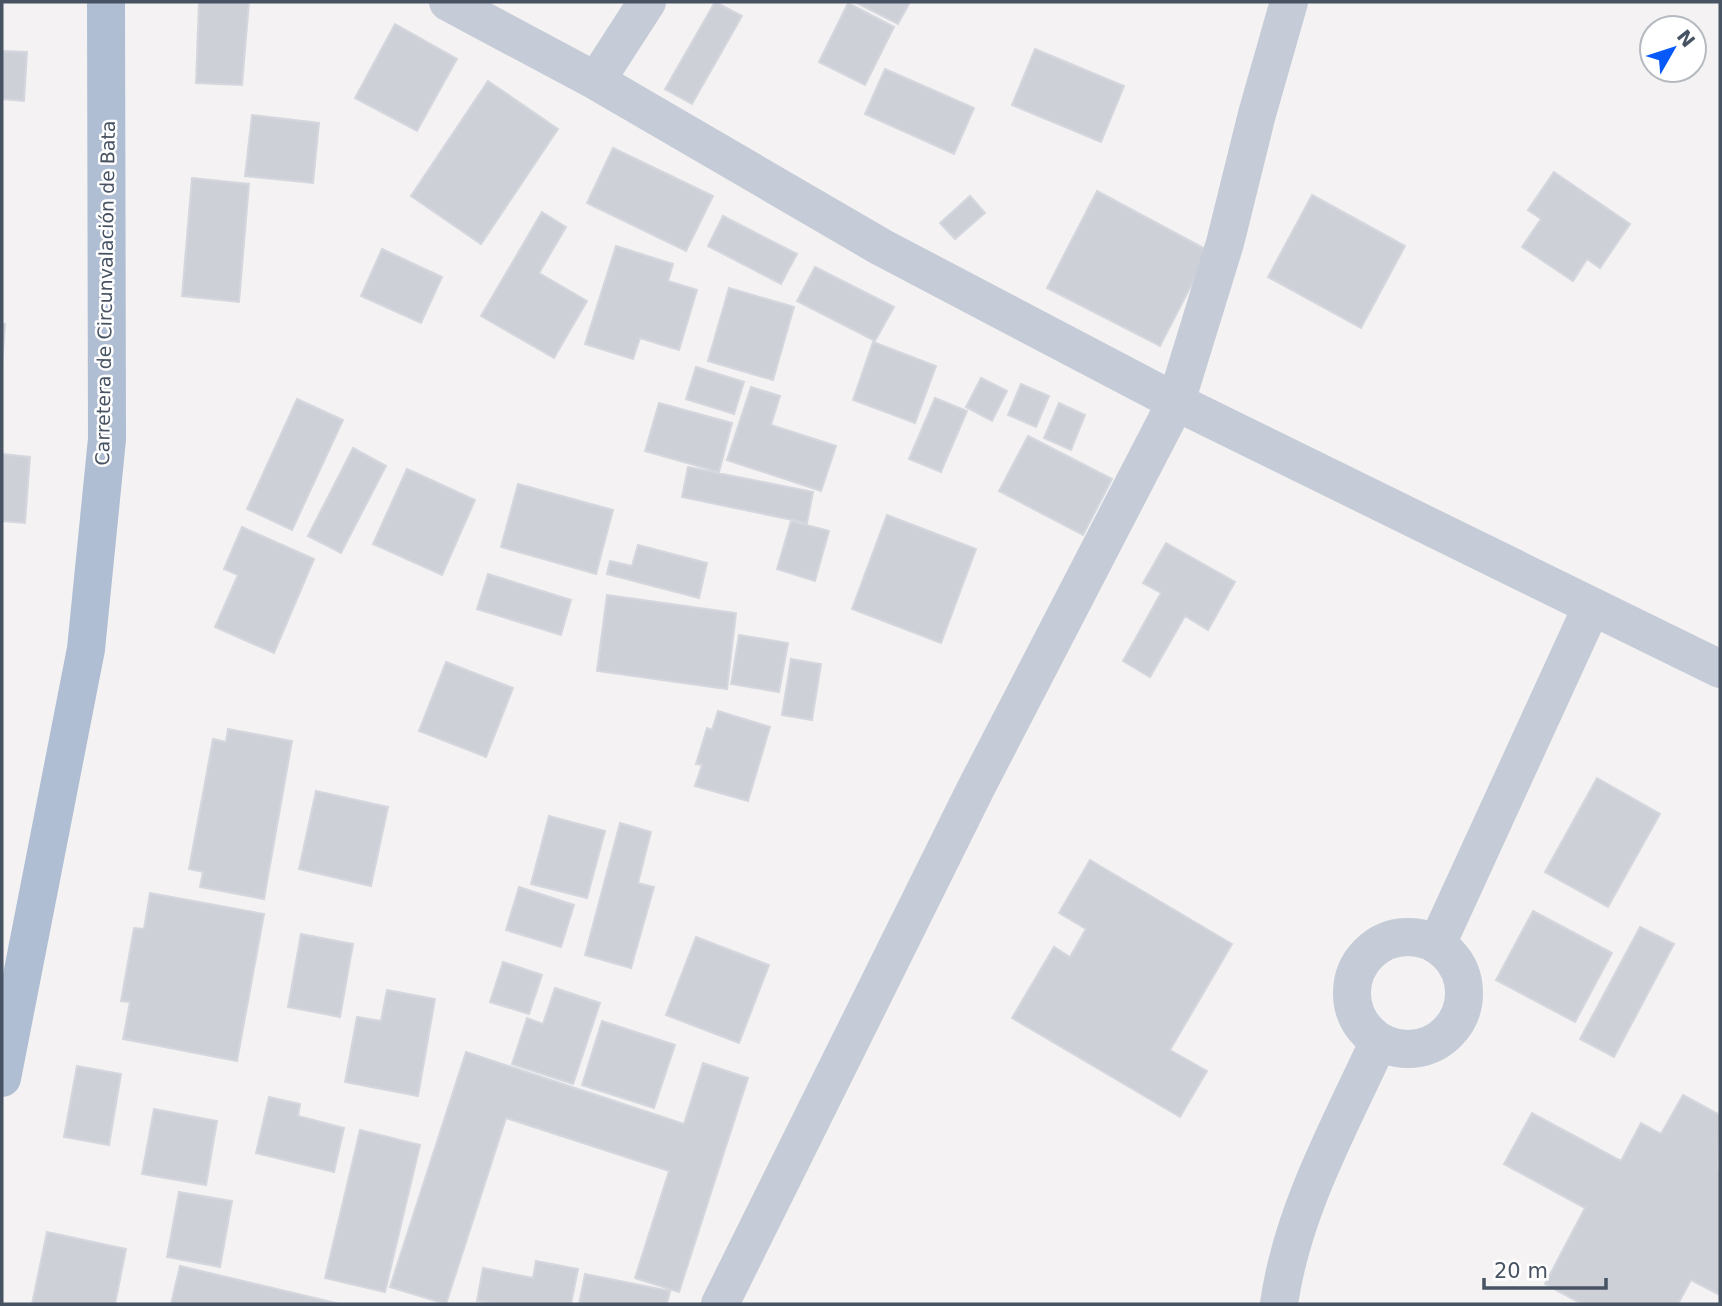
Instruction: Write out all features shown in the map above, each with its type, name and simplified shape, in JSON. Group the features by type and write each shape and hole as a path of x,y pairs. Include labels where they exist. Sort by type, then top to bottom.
{"main road":[{"name":"Carretera de Circunvalación de Bata","path":"2,1078 86,649 106,452 106,2"}],"street":[{"path":"448,2 596,81 881,247 1176,402 1720,669"},
{"path":"596,81 647,2"},
{"path":"720,1304 976,788 1176,402 1225,243 1257,114 1289,2"},
{"path":"1437,944 1592,606"},
{"path":"1402,936 1437,944 1452,957 1462,975 1464,994 1461,1013 1451,1030 1436,1042 1417,1048 1398,1048 1379,1041 1356,1015 1352,998 1353,980 1359,964 1371,950 1402,936"},
{"path":"1279,1304 1289,1248 1318,1175 1379,1041"}],"building":[{"path":"199,2 249,2 242,85 196,83"},
{"path":"715,2 742,16 692,104 665,89"},
{"path":"855,2 910,2 898,24"},
{"path":"848,3 894,27 865,85 819,62"},
{"path":"395,24 457,59 417,131 355,98"},
{"path":"1035,49 1124,86 1101,142 1012,105"},
{"path":"2,51 27,52 24,101 2,99"},
{"path":"885,69 974,108 954,154 865,114"},
{"path":"488,81 558,129 481,244 411,196"},
{"path":"252,115 319,123 313,183 245,176"},
{"path":"613,148 713,196 686,251 587,203"},
{"path":"1554,172 1630,224 1600,268 1587,259 1573,281 1522,247 1541,219 1528,210"},
{"path":"192,178 249,184 239,302 182,296"},
{"path":"1097,191 1209,251 1160,346 1047,288"},
{"path":"1312,195 1405,246 1361,328 1268,277"},
{"path":"970,196 985,213 955,239 940,223"},
{"path":"542,212 566,227 539,273 587,301 554,358 481,316"},
{"path":"723,216 797,254 781,284 708,246"},
{"path":"616,246 673,264 668,281 697,290 679,350 640,338 633,359 585,344"},
{"path":"382,249 442,277 421,323 361,296"},
{"path":"815,267 894,307 875,341 797,301"},
{"path":"729,288 794,307 773,380 708,361"},
{"path":"2,324 5,324 2,364"},
{"path":"873,342 936,366 915,423 853,400"},
{"path":"696,367 744,382 734,414 686,399"},
{"path":"981,378 1007,391 992,421 966,407"},
{"path":"1021,384 1049,396 1036,427 1008,415"},
{"path":"751,387 780,396 771,425 836,446 821,491 727,460"},
{"path":"935,398 967,411 941,472 909,459"},
{"path":"297,399 343,420 292,530 247,509"},
{"path":"659,403 732,423 719,472 645,451"},
{"path":"1059,403 1085,415 1071,450 1044,438"},
{"path":"1028,436 1112,479 1083,535 999,491"},
{"path":"353,448 386,466 341,553 308,536"},
{"path":"2,454 30,457 25,523 2,521"},
{"path":"688,467 813,492 807,523 682,497"},
{"path":"407,469 475,500 442,575 373,544"},
{"path":"518,484 613,510 596,574 501,547"},
{"path":"887,515 976,549 941,643 852,609"},
{"path":"791,521 829,531 815,581 777,569"},
{"path":"242,527 314,559 274,653 215,627 238,575 224,569"},
{"path":"1166,543 1235,582 1208,630 1185,616 1150,677 1123,661 1161,593 1143,583"},
{"path":"638,545 707,563 699,598 607,574 610,561 632,566"},
{"path":"488,574 571,600 561,635 477,609"},
{"path":"607,595 736,613 727,689 597,671"},
{"path":"739,635 788,643 779,692 731,684"},
{"path":"791,659 821,664 812,720 782,715"},
{"path":"446,662 513,688 486,757 419,731"},
{"path":"718,711 770,727 748,801 695,786 702,765 696,764 707,728 712,730"},
{"path":"228,729 292,741 264,899 200,887 203,872 189,869 213,739 226,742"},
{"path":"1597,778 1660,814 1608,907 1545,872"},
{"path":"316,791 388,807 371,886 299,869"},
{"path":"549,816 605,831 587,898 531,884"},
{"path":"620,823 651,832 638,883 654,887 631,968 585,955"},
{"path":"1090,860 1232,944 1170,1050 1207,1071 1180,1117 1012,1018 1054,947 1070,957 1086,929 1059,913"},
{"path":"519,887 574,905 561,947 506,930"},
{"path":"150,893 264,914 237,1061 123,1039 130,1002 121,1001 134,928 144,929"},
{"path":"1533,911 1612,953 1575,1022 1496,980"},
{"path":"1640,927 1674,944 1614,1057 1580,1039"},
{"path":"301,934 353,944 340,1017 288,1007"},
{"path":"696,937 769,965 739,1043 666,1015"},
{"path":"503,962 542,975 529,1014 490,1002"},
{"path":"555,988 600,1003 573,1084 512,1064 527,1018 543,1024"},
{"path":"387,990 435,999 418,1096 345,1082 357,1017 381,1021"},
{"path":"602,1021 675,1045 654,1108 582,1085"},
{"path":"466,1052 684,1124 703,1063 748,1078 679,1292 635,1278 669,1171 506,1118 446,1304 390,1287"},
{"path":"77,1066 121,1074 109,1145 64,1137"},
{"path":"1683,1095 1720,1115 1720,1295 1691,1280 1678,1304 1582,1304 1545,1284 1585,1208 1504,1164 1532,1113 1621,1161 1641,1123 1661,1134"},
{"path":"269,1097 300,1104 298,1116 344,1128 334,1172 256,1153"},
{"path":"154,1109 217,1121 206,1185 142,1174"},
{"path":"360,1130 420,1145 385,1292 325,1278"},
{"path":"179,1192 232,1201 220,1267 167,1257"},
{"path":"47,1232 126,1249 115,1304 32,1304"},
{"path":"536,1261 578,1269 571,1304 495,1304 477,1301 483,1268 533,1278"},
{"path":"180,1266 340,1304 171,1304"},
{"path":"585,1274 670,1291 667,1304 579,1304"}]}
